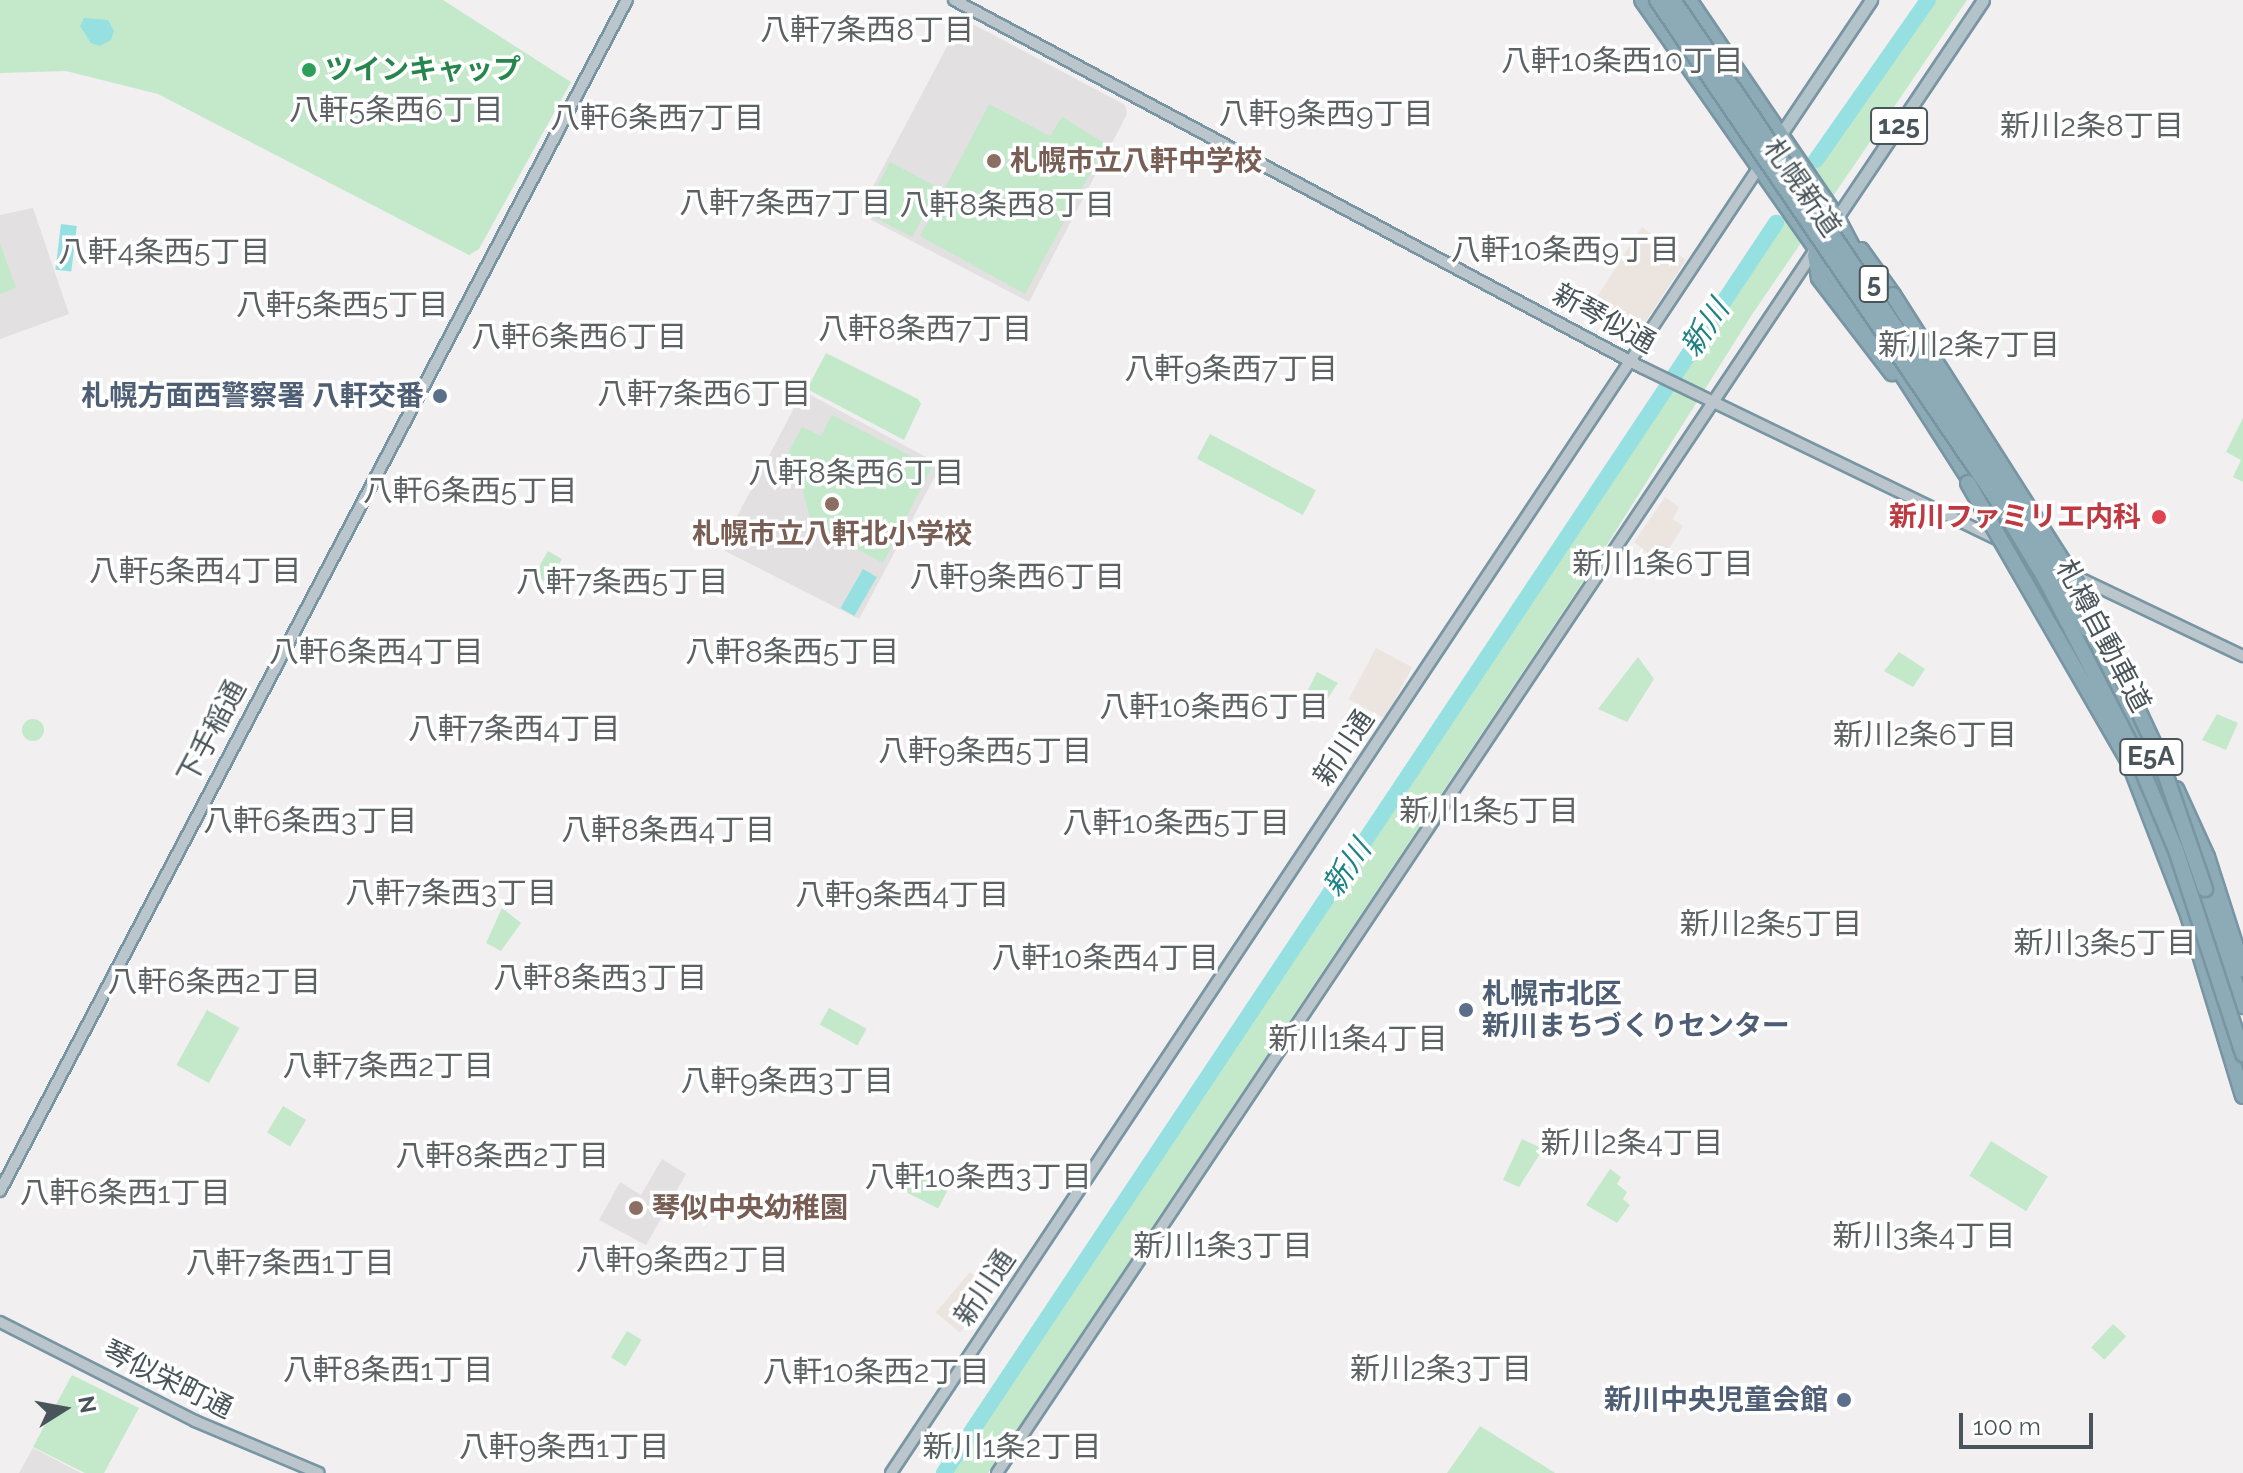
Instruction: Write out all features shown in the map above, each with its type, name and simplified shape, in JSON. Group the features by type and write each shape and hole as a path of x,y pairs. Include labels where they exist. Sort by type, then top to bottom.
{"highway":[{"name":"札幌新道","path":"1642,0 1757,170 1882,343 2019,550 2070,637 2129,758 2207,970 2243,1096"},
{"name":"札樽自動車道","path":"1657,0 2002,507 2089,660 2176,850 2243,1054"},
{"name":"札樽自動車道","path":"1673,0 2057,573 2146,746 2205,889 2243,1006"},
{"name":"札幌新道","path":"1689,0 1837,218 1858,261 1996,464 2119,668 2207,857 2243,969"},
{"path":"1837,218 1893,295 2084,595 2158,753 2205,889"},
{"path":"1814,251 1819,278 1901,386 1968,483 2040,599 2176,850"},
{"path":"1882,343 1901,386"}],"main road":[{"path":"1757,170 1871,0"},
{"name":"125","path":"1814,251 1983,0"}],"street":[{"name":"下手稲通","path":"0,1191 627,0"},
{"name":"新琴似通","path":"954,0 1713,404 2243,656"},
{"name":"新川通","path":"891,1473 1757,170"},
{"path":"997,1473 1814,251"},
{"name":"琴似栄町通","path":"0,1322 195,1421 319,1473"}],"shaded area":[{"name":"札幌市立八軒中学校","path":"967,21 1125,105 1127,114 1029,302 862,215 861,209 960,22"},
{"path":"33,208 69,314 0,339 0,215"},
{"path":"1642,227 1686,260 1642,327 1622,332 1606,328 1572,310 1580,296 1593,303"},
{"name":"札幌市立八軒北小学校","path":"803,391 941,465 859,619 725,551 723,543"},
{"path":"1665,497 1679,507 1673,519 1683,526 1660,563 1634,542"},
{"path":"1376,648 1412,667 1385,718 1349,699"},
{"name":"琴似中央幼稚園","path":"662,1159 686,1174 646,1245 599,1220 620,1182 641,1195"},
{"path":"970,1272 994,1292 960,1333 936,1313"},
{"path":"33,1448 81,1473 19,1473"}],"green space":[{"path":"0,0 443,0 571,82 479,249 469,255 158,94 66,71 0,73"},
{"path":"1934,0 1967,0 1751,316 1598,559 988,1473 948,1473 1821,160"},
{"path":"989,104 1050,136 1062,117 1106,144 1025,294 920,236"},
{"path":"890,162 939,188 912,237 864,211"},
{"path":"0,243 16,288 0,294"},
{"path":"826,353 918,399 921,404 904,440 807,389"},
{"path":"832,415 932,467 883,563 812,526 801,483 779,470 802,427 821,436"},
{"path":"2243,418 2243,482 2233,477 2241,460 2226,452"},
{"path":"1210,434 1316,490 1303,515 1197,459"},
{"path":"548,551 562,559 548,583 534,575"},
{"path":"1899,652 1925,669 1913,687 1884,671"},
{"path":"1638,657 1654,679 1627,722 1598,709"},
{"path":"1317,672 1338,683 1317,714 1301,704"},
{"path":"2217,714 2238,723 2226,750 2202,740"},
{"path":"33,719 41,722 44,730 41,738 33,741 25,738 22,730 25,722"},
{"path":"502,908 521,923 501,951 486,943"},
{"path":"829,1008 867,1029 857,1045 820,1025"},
{"path":"207,1010 239,1028 209,1083 176,1065"},
{"path":"283,1106 306,1120 290,1146 267,1133"},
{"path":"1522,1139 1543,1149 1519,1187 1503,1180"},
{"path":"1991,1141 2048,1177 2026,1211 1969,1176"},
{"path":"1610,1169 1621,1177 1617,1184 1627,1192 1623,1199 1630,1205 1617,1223 1586,1205"},
{"path":"913,1172 948,1190 938,1208 903,1191"},
{"path":"2113,1324 2126,1336 2104,1360 2091,1347"},
{"path":"627,1331 642,1340 626,1366 611,1358"},
{"path":"72,1375 139,1408 104,1473 85,1473 33,1447"},
{"path":"1480,1426 1555,1473 1447,1473"}],"water":[{"path":"84,18 108,20 114,31 111,40 100,46 91,43 80,26"},
{"path":"61,224 77,226 71,272 55,270"},
{"path":"863,569 877,577 854,616 840,608"}],"waterway":[{"name":"新川","path":"1816,160 1928,0"},
{"name":"新川","path":"944,1473 1776,223"}],"place":[{"name":"ツインキャップ","path":"309,70"},
{"name":"札幌市立八軒中学校","path":"994,161"},
{"name":"札幌方面西警察署 八軒交番","path":"440,396"},
{"name":"札幌市立八軒北小学校","path":"832,504"},
{"name":"新川ファミリエ内科","path":"2159,517"},
{"name":"札幌市北区 新川まちづくりセンター","path":"1466,1010"},
{"name":"琴似中央幼稚園","path":"636,1208"},
{"name":"新川中央児童会館","path":"1844,1400"}],"district":[{"name":"八軒7条西8丁目","path":"867,30"},
{"name":"八軒10条西10丁目","path":"1622,61"},
{"name":"八軒5条西6丁目","path":"396,110"},
{"name":"八軒9条西9丁目","path":"1326,114"},
{"name":"八軒6条西7丁目","path":"657,118"},
{"name":"新川2条8丁目","path":"2092,126"},
{"name":"八軒7条西7丁目","path":"785,203"},
{"name":"八軒8条西8丁目","path":"1007,205"},
{"name":"八軒10条西9丁目","path":"1565,250"},
{"name":"八軒4条西5丁目","path":"164,252"},
{"name":"八軒5条西5丁目","path":"342,305"},
{"name":"八軒8条西7丁目","path":"925,329"},
{"name":"八軒6条西6丁目","path":"579,337"},
{"name":"新川2条7丁目","path":"1969,345"},
{"name":"八軒9条西7丁目","path":"1231,369"},
{"name":"八軒7条西6丁目","path":"704,394"},
{"name":"八軒8条西6丁目","path":"856,473"},
{"name":"八軒6条西5丁目","path":"470,491"},
{"name":"新川1条6丁目","path":"1663,564"},
{"name":"八軒5条西4丁目","path":"195,571"},
{"name":"八軒9条西6丁目","path":"1017,577"},
{"name":"八軒7条西5丁目","path":"622,582"},
{"name":"八軒6条西4丁目","path":"376,652"},
{"name":"八軒8条西5丁目","path":"792,652"},
{"name":"八軒10条西6丁目","path":"1214,707"},
{"name":"八軒7条西4丁目","path":"514,729"},
{"name":"新川2条6丁目","path":"1925,735"},
{"name":"八軒9条西5丁目","path":"985,751"},
{"name":"新川1条5丁目","path":"1489,811"},
{"name":"八軒6条西3丁目","path":"310,821"},
{"name":"八軒10条西5丁目","path":"1176,823"},
{"name":"八軒8条西4丁目","path":"668,830"},
{"name":"八軒7条西3丁目","path":"451,893"},
{"name":"八軒9条西4丁目","path":"902,895"},
{"name":"新川2条5丁目","path":"1771,924"},
{"name":"新川3条5丁目","path":"2105,943"},
{"name":"八軒10条西4丁目","path":"1105,958"},
{"name":"八軒8条西3丁目","path":"600,978"},
{"name":"八軒6条西2丁目","path":"214,982"},
{"name":"新川1条4丁目","path":"1358,1039"},
{"name":"八軒7条西2丁目","path":"388,1066"},
{"name":"八軒9条西3丁目","path":"787,1081"},
{"name":"新川2条4丁目","path":"1632,1143"},
{"name":"八軒8条西2丁目","path":"502,1156"},
{"name":"八軒10条西3丁目","path":"978,1177"},
{"name":"八軒6条西1丁目","path":"125,1193"},
{"name":"新川3条4丁目","path":"1924,1236"},
{"name":"新川1条3丁目","path":"1223,1246"},
{"name":"八軒9条西2丁目","path":"682,1260"},
{"name":"八軒7条西1丁目","path":"290,1263"},
{"name":"新川2条3丁目","path":"1441,1369"},
{"name":"八軒8条西1丁目","path":"388,1370"},
{"name":"八軒10条西2丁目","path":"876,1372"},
{"name":"八軒9条西1丁目","path":"564,1447"},
{"name":"新川1条2丁目","path":"1012,1447"}]}
